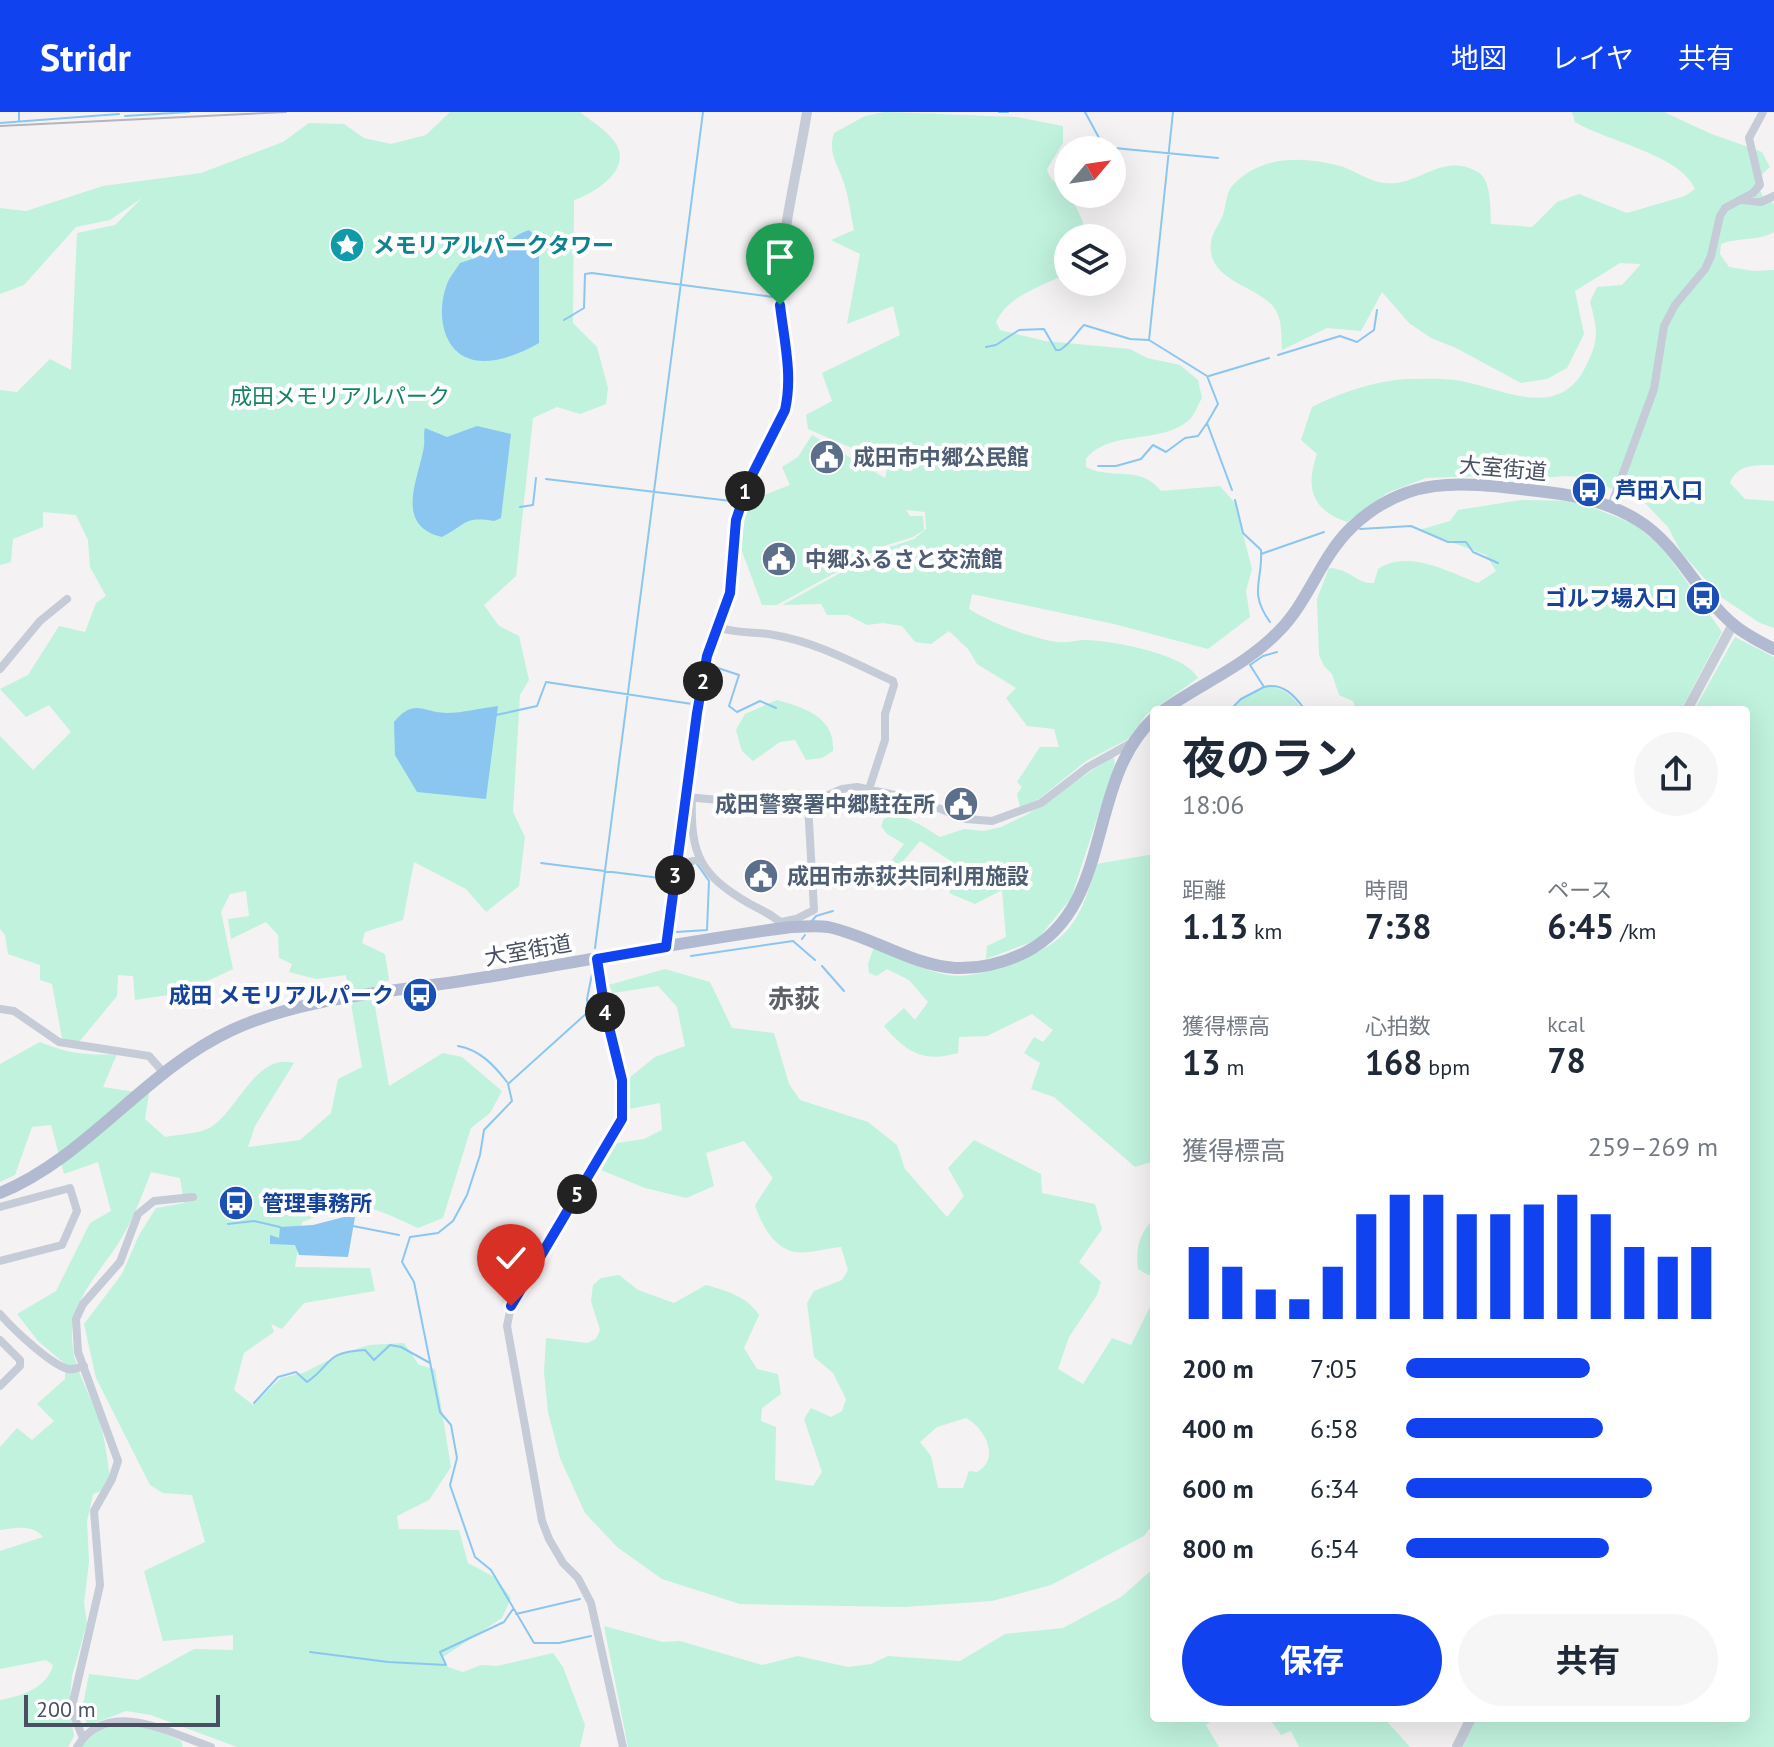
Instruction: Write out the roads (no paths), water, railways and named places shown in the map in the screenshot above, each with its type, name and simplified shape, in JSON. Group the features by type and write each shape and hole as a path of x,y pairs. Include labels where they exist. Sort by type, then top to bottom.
{"main road":[{"name":"大室街道","path":"1170,706 1266,644 1289,621 1332,551 1351,527 1373,510 1402,495 1428,487 1468,483 1571,495 1611,506 1652,531 1733,624 1774,649"},
{"name":"大室街道","path":"0,1193 43,1171 188,1055 228,1032 275,1013 784,925 824,927 954,968 1009,961 1034,948 1058,928 1076,902 1112,783 1132,743 1150,723"}],"street":[{"path":"666,947 707,656 730,593 735,530 741,501 785,410 788,397 789,375 780,282 807,112"},
{"path":"1611,506 1654,389 1664,326 1675,305 1705,269 1725,208 1753,193 1760,185 1749,138 1763,112"},
{"path":"1741,199 1761,202 1774,196"},
{"path":"0,669 40,621 67,599"},
{"path":"1689,706 1733,624"},
{"path":"717,627 728,632 772,634 797,640 893,681 885,714 885,740 869,789"},
{"path":"689,797 763,804 789,800 808,804 842,789 857,787 918,800 966,819 992,821 1041,803 1088,767 1132,743"},
{"path":"689,797 692,835 699,859 721,886 784,925 814,910 808,804"},
{"path":"677,866 699,859"},
{"path":"597,959 605,1011 622,1080 622,1119 529,1271 507,1320 542,1521 563,1563 578,1578 591,1603 623,1747"},
{"path":"0,1009 14,1011 59,1042 149,1056 164,1073"},
{"path":"0,1207 70,1188 77,1211 62,1245 0,1261"},
{"path":"83,1738 74,1716 73,1702 100,1585 94,1511 118,1461 75,1340 78,1311 120,1262 138,1214 154,1201 193,1197"},
{"path":"0,1314 19,1335 65,1368 75,1370 84,1366"},
{"path":"0,1340 20,1360 20,1366 0,1386"},
{"path":"77,1747 101,1724 117,1720 138,1722 211,1747"},
{"path":"1457,1747 1469,1722"},
{"path":"182,1737 187,1747"}],"water":[{"path":"529,230 539,239 539,343 520,353 498,359 470,359 451,345 446,334 442,309 448,281 460,263 489,252"},
{"path":"477,426 511,434 501,518 494,521 471,520 442,537 427,531 413,511 425,428 447,437"},
{"path":"498,706 486,799 417,792 395,755 394,722 413,708 446,713"},
{"path":"355,1217 348,1257 299,1255 295,1245 270,1244 270,1235 279,1238 280,1227 313,1225"}],"waterway":[{"path":"19,112 19,121"},
{"path":"125,116 189,112"},
{"path":"595,948 703,112"},
{"path":"999,112 1008,112"},
{"path":"1085,112 1104,147 1218,158"},
{"path":"1173,112 1149,340 1207,376 1218,404 1207,423 1232,490"},
{"path":"0,123 119,114"},
{"path":"564,320 584,308 585,274 592,273 773,297"},
{"path":"1278,355 1340,336 1357,342 1374,330 1377,310"},
{"path":"986,347 996,345 1019,330 1044,329 1056,350 1060,350 1084,325 1130,339 1149,340"},
{"path":"1209,376 1269,358"},
{"path":"1098,466 1116,466 1141,459 1153,445 1166,452 1185,438 1198,436 1207,423"},
{"path":"520,507 533,505 536,478"},
{"path":"546,479 731,501"},
{"path":"1235,500 1243,533 1261,550 1258,594 1270,622"},
{"path":"1360,529 1411,526 1448,542 1466,542 1473,552 1498,563"},
{"path":"1261,554 1324,532"},
{"path":"1277,652 1263,656 1250,665 1264,687 1283,688 1302,706"},
{"path":"715,667 739,675 729,706 737,712 760,701 776,708"},
{"path":"496,715 537,706 546,682 692,704"},
{"path":"1234,706 1264,687"},
{"path":"541,863 668,879"},
{"path":"676,932 707,930 709,881 697,864"},
{"path":"811,922 816,916 833,911"},
{"path":"802,939 805,935"},
{"path":"691,956 793,941 815,960"},
{"path":"822,966 844,991"},
{"path":"591,1636 559,1643 534,1643 491,1570 475,1557 450,1485 457,1458 451,1425 440,1412 414,1282 402,1262 410,1237 438,1233 453,1221 467,1195 480,1155 484,1130 512,1101 508,1084 588,1012 592,974"},
{"path":"458,1046 486,1059 507,1082"},
{"path":"228,1224 254,1221 280,1227"},
{"path":"353,1226 399,1235"},
{"path":"254,1403 278,1377 296,1372 307,1382 342,1353 365,1350 374,1360 390,1345 401,1347 430,1363"},
{"path":"516,1614 580,1599"},
{"path":"310,1652 388,1662 446,1665 440,1652 504,1622 513,1609"}],"railway":[{"path":"0,126 286,112"}],"place":[{"name":"メモリアルパークタワー","path":"347,245"},
{"name":"成田市中郷公民館","path":"827,457"},
{"name":"芦田入口","path":"1589,490"},
{"name":"中郷ふるさと交流館","path":"779,559"},
{"name":"ゴルフ場入口","path":"1703,598"},
{"name":"成田警察署中郷駐在所","path":"961,804"},
{"name":"成田市赤荻共同利用施設","path":"761,876"},
{"name":"成田 メモリアルパーク","path":"420,995"},
{"name":"管理事務所","path":"236,1203"}],"district":[{"name":"赤荻","path":"794,999"}],"park label":[{"name":"成田メモリアルパーク","path":"340,396"}]}
